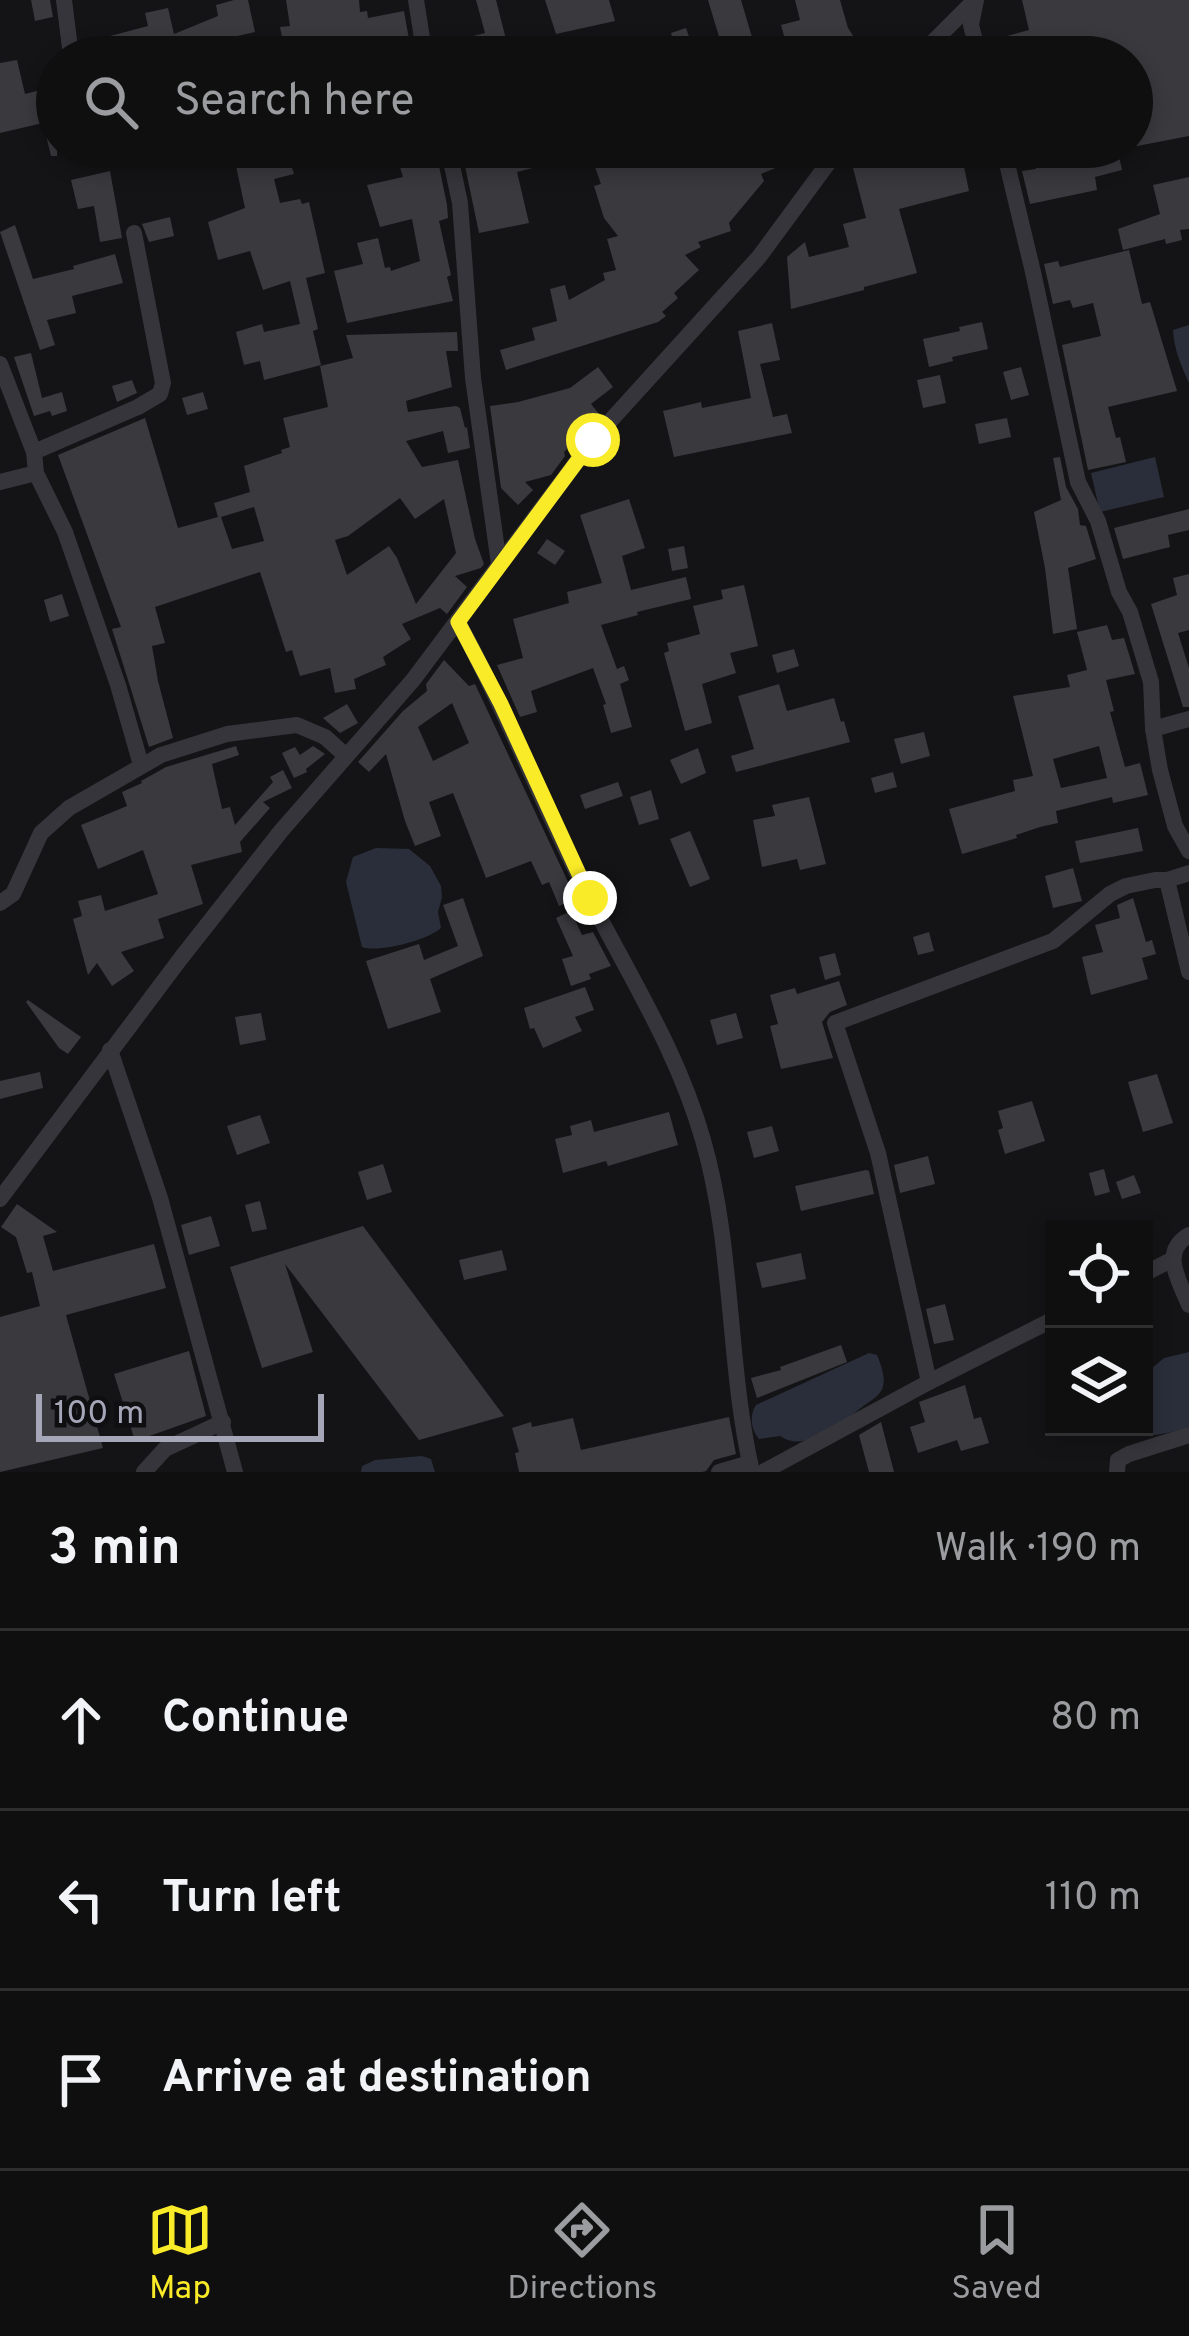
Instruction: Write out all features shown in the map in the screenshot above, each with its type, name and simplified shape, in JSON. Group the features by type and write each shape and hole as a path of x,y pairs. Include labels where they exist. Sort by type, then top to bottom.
{"street":[{"path":"64,0 68,36"},
{"path":"416,0 422,36"},
{"path":"939,36 975,0"},
{"path":"974,36 975,0"},
{"path":"452,168 460,203 473,378 499,564"},
{"path":"0,1199 230,895 413,680 593,440 759,257 825,168"},
{"path":"1008,168 1078,482 1098,521 1119,592 1130,611 1150,682 1160,770 1175,826 1189,851"},
{"path":"34,452 160,394 163,382 134,233"},
{"path":"0,364 34,452 37,473 65,532 141,765"},
{"path":"0,482 37,473"},
{"path":"458,622 590,898 671,1051 704,1142 738,1400 755,1469"},
{"path":"1154,729 1189,718"},
{"path":"0,903 13,894 41,833 69,808 141,765 204,740 297,725 325,737 345,755"},
{"path":"929,1382 878,1153 835,1023 1053,941 1126,886 1189,873"},
{"path":"1167,880 1189,972"},
{"path":"110,1050 160,1198 235,1472"},
{"path":"1189,1235 1173,1250 1189,1305"},
{"path":"1153,1269 1173,1259"},
{"path":"718,1472 755,1469 1045,1324"},
{"path":"144,1472 165,1449 223,1422"},
{"path":"1117,1472 1118,1460 1129,1454 1189,1435"}],"water":[{"path":"1189,325 1189,383 1173,330"},
{"path":"1155,457 1164,497 1100,512 1091,473"},
{"path":"376,848 409,849 430,866 441,886 441,928 403,944 362,947 346,882 353,857"},
{"path":"1189,1352 1189,1427 1153,1435 1153,1367 1164,1358"},
{"path":"869,1353 877,1355 882,1388 850,1418 806,1440 759,1439 752,1422 756,1405"},
{"path":"431,1459 435,1472 361,1472 362,1466 375,1460"}],"building":[{"path":"31,0 50,0 53,17 35,21"},
{"path":"248,0 255,32 110,36 148,26 145,13 168,8 174,34 218,16 216,5"},
{"path":"286,0 359,0 360,12 367,11 368,18 404,11 408,36 282,36 280,27 290,26"},
{"path":"476,0 496,0 505,36 473,36 485,33"},
{"path":"545,0 609,0 615,21 556,34"},
{"path":"708,0 741,0 752,36 719,36"},
{"path":"795,0 840,0 853,36 784,36 781,25 800,20"},
{"path":"1022,0 1189,0 1189,136 1153,143 1153,36 1007,36 1029,30"},
{"path":"686,28 689,36 672,36"},
{"path":"17,60 25,94 36,91 36,125 0,133 0,63"},
{"path":"236,168 292,168 294,174 274,179 280,203 309,202 325,273 306,278 321,365 264,380 260,361 244,365 236,332 262,324 264,332 300,324 290,281 263,290 250,251 218,260 208,222 245,208"},
{"path":"400,168 439,168 448,218 439,221 453,301 347,323 334,271 363,264 357,243 378,238 385,268 391,271 420,261 412,219 380,227 367,185 403,177"},
{"path":"465,168 533,168 517,172 529,223 479,233"},
{"path":"595,168 776,168 761,174 764,181 729,223 731,231 698,242 701,247 685,255 699,270 674,293 678,298 658,322 506,370 500,350 535,340 532,328 557,321 550,289 565,285 569,300 605,280 603,273 616,270 607,239 618,236 604,218 594,186 601,184"},
{"path":"853,168 964,168 969,191 899,209 917,273 791,309 787,257 805,242 809,257 849,247 843,224 866,218"},
{"path":"1122,170 1095,177 1097,190 1030,204 1022,171"},
{"path":"110,171 122,238 100,242 94,206 78,209 71,180"},
{"path":"1189,177 1189,229 1180,230 1182,240 1166,244 1165,239 1123,250 1118,229 1160,214 1153,185"},
{"path":"170,217 174,236 149,242 142,224"},
{"path":"15,225 33,279 115,254 123,283 72,296 76,313 47,320 55,345 40,350 0,232"},
{"path":"1129,250 1142,304 1150,302 1177,391 1108,407 1126,462 1088,470 1062,345 1101,336 1093,303 1073,308 1070,300 1053,304 1044,264 1058,261 1060,267"},
{"path":"982,322 988,349 929,367 923,339"},
{"path":"772,323 780,360 760,364 773,417 787,414 792,433 674,457 663,411 751,398 738,331"},
{"path":"457,332 458,351 446,351 452,387 406,401 408,412 460,408 470,448 448,453 443,431 406,441 422,467 458,460 484,564 455,576 467,587 447,614 440,608 402,624 411,639 383,657 386,665 354,679 356,689 335,693 330,668 300,676 292,650 286,652 260,572 155,607 165,643 152,646 173,738 149,747 112,629 121,627 58,455 145,418 178,528 218,517 214,503 250,492 244,466 290,447 283,418 328,407 320,366 353,358 346,335","holes":["400,498 415,519 444,499 456,553 416,604 389,546 347,575 335,540 348,536","254,507 264,541 232,549 221,517"]},
{"path":"31,353 42,398 62,392 67,411 34,416 14,357"},
{"path":"598,367 613,387 591,404 599,414 564,452 551,475 525,482 533,490 518,505 501,488 490,406 570,388"},
{"path":"1021,367 1029,395 1011,400 1003,372"},
{"path":"940,375 946,403 923,408 917,380"},
{"path":"132,380 137,393 117,402 112,386"},
{"path":"203,392 208,409 187,415 182,398"},
{"path":"1007,418 1011,437 979,444 975,424"},
{"path":"1060,457 1066,487 1096,559 1068,568 1077,629 1053,634 1034,512 1061,500 1053,458"},
{"path":"629,499 645,548 622,556 631,590 686,577 691,599 601,625 617,669 624,666 629,680 620,684 632,727 611,733 593,668 531,691 537,712 520,717 497,665 523,658 513,619 569,603 567,592 602,583 580,515"},
{"path":"1189,509 1189,530 1168,535 1170,547 1123,559 1114,528"},
{"path":"547,539 565,551 555,565 537,553"},
{"path":"684,546 688,568 672,571 668,549"},
{"path":"1189,574 1189,630 1178,633 1189,668 1189,707 1183,707 1151,604 1177,595 1173,578"},
{"path":"744,585 758,646 730,653 736,673 702,684 712,723 685,731 664,653 669,651 667,643 700,634 693,606 723,599 721,590"},
{"path":"62,594 69,616 50,622 44,600"},
{"path":"1107,625 1112,640 1124,638 1135,674 1106,680 1114,711 1110,712 1125,767 1140,763 1148,795 1113,803 1112,797 1056,811 1058,823 962,854 949,809 1015,791 1013,780 1033,776 1013,696 1070,687 1067,675 1087,670 1077,632","holes":["1099,746 1107,778 1061,788 1053,759"]},
{"path":"794,649 799,666 777,673 772,655"},
{"path":"444,660 469,686 475,684 576,899 559,906 549,882 542,885 531,861 486,878 453,793 429,802 441,836 415,846 386,754 369,772 358,762 427,691 426,684","holes":["452,703 469,743 433,761 418,727"]},
{"path":"779,684 787,711 834,698 850,742 736,772 731,756 754,749 738,696"},
{"path":"347,704 358,723 340,733 323,718"},
{"path":"924,732 930,756 901,764 894,739"},
{"path":"236,746 239,755 212,764 222,809 230,807 235,825 273,782 270,777 283,770 292,788 263,802 270,808 240,842 242,852 191,865 203,904 158,919 164,938 121,952 134,971 112,986 97,963 88,975 73,919 82,916 78,901 101,895 105,911 158,894 143,850 98,869 81,825 127,806 122,792 166,767"},
{"path":"313,746 325,754 294,778 282,753 295,747 300,755"},
{"path":"698,748 706,773 681,784 670,760"},
{"path":"893,772 897,787 875,793 871,778"},
{"path":"618,782 623,796 585,809 580,795"},
{"path":"651,790 659,819 639,825 630,797"},
{"path":"809,797 826,864 800,870 797,859 762,867 753,820 775,816 772,805"},
{"path":"1138,828 1143,851 1080,863 1075,841"},
{"path":"690,831 710,879 690,887 670,839"},
{"path":"1073,868 1082,901 1053,908 1045,876"},
{"path":"463,898 483,956 430,979 441,1012 388,1029 366,961 419,944 424,960 458,946 443,905"},
{"path":"1133,898 1146,942 1152,940 1156,954 1142,958 1148,979 1091,995 1082,957 1103,952 1095,925 1120,918 1117,905"},
{"path":"571,911 582,935 593,932 611,966 571,986 562,959 573,956 556,918"},
{"path":"929,932 934,951 918,955 913,937"},
{"path":"835,953 841,975 825,980 819,957"},
{"path":"839,981 847,1005 830,1012 822,1022 833,1058 781,1069 770,1026 778,1024 770,995 795,988 797,994"},
{"path":"585,987 594,1010 575,1017 582,1031 543,1048 524,1008"},
{"path":"28,1000 81,1037 68,1054 59,1048"},
{"path":"261,1013 266,1040 240,1045 235,1017"},
{"path":"736,1013 743,1038 717,1045 710,1020"},
{"path":"40,1072 43,1088 0,1099 0,1081"},
{"path":"1157,1074 1173,1123 1143,1132 1128,1082"},
{"path":"1032,1101 1045,1141 1005,1154 998,1111"},
{"path":"669,1112 678,1145 608,1166 606,1161 563,1173 555,1139 572,1135 570,1126 591,1120 594,1132"},
{"path":"260,1115 270,1143 237,1155 227,1126"},
{"path":"772,1126 779,1151 754,1158 747,1132"},
{"path":"928,1156 935,1184 900,1193 894,1165"},
{"path":"383,1164 392,1192 367,1200 358,1172"},
{"path":"1104,1169 1110,1192 1095,1196 1089,1173"},
{"path":"866,1170 874,1194 801,1211 795,1186"},
{"path":"1134,1175 1141,1193 1122,1199 1116,1182"},
{"path":"260,1201 267,1229 252,1232 245,1205"},
{"path":"17,1204 57,1232 43,1236 53,1271 154,1244 166,1288 66,1315 103,1448 0,1472 0,1317 40,1306 32,1272 27,1273 16,1237 1,1227"},
{"path":"211,1216 220,1246 189,1255 181,1225"},
{"path":"363,1226 504,1416 419,1440 285,1264 313,1352 262,1368 230,1267"},
{"path":"502,1250 507,1270 464,1280 459,1260"},
{"path":"801,1253 806,1279 762,1288 756,1263"},
{"path":"945,1304 954,1340 934,1344 926,1309"},
{"path":"841,1345 847,1362 757,1398 751,1378"},
{"path":"189,1351 206,1416 135,1441 114,1374"},
{"path":"965,1385 974,1419 981,1417 989,1443 961,1451 957,1440 918,1453 910,1427 925,1422 919,1402"},
{"path":"729,1417 736,1454 714,1460 702,1472 519,1472 512,1428 573,1418 581,1450"},
{"path":"881,1422 894,1472 869,1472 859,1435"}],"route":[{"path":"590,898 458,622 593,440"}]}
